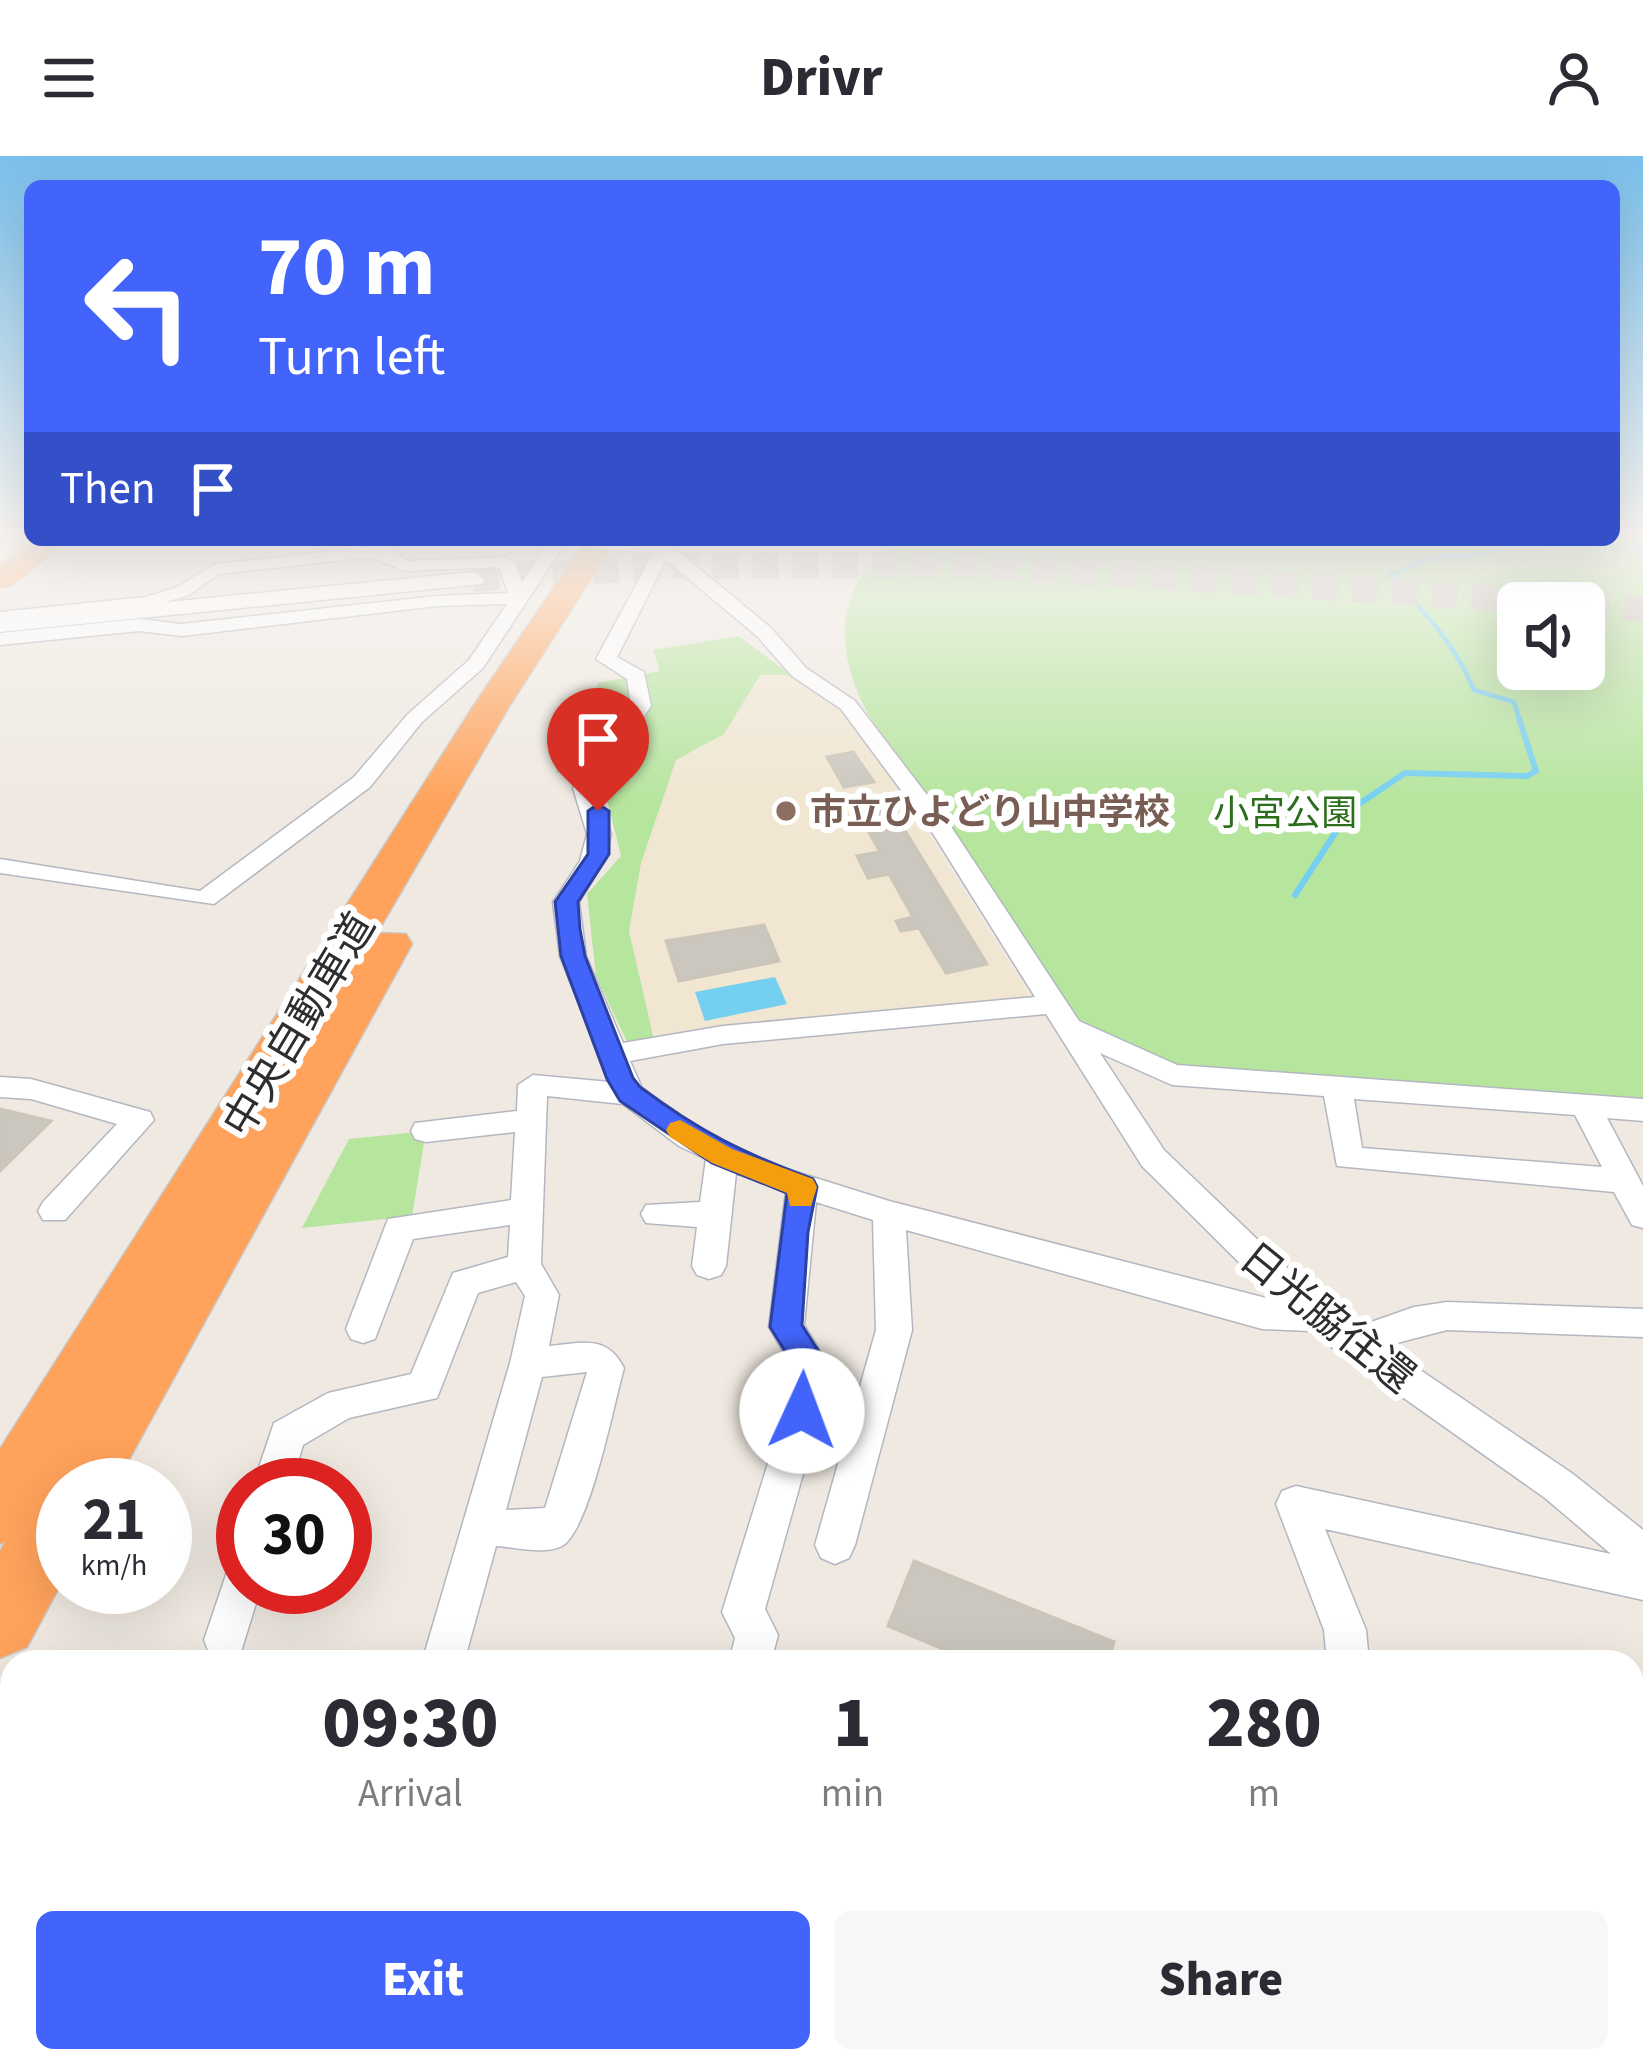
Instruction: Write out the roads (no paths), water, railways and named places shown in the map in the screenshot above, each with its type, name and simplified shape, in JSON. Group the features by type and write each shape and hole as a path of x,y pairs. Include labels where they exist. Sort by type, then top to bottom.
{"highway":[{"name":"中央自動車道","path":"0,1511 544,624"},
{"name":"中央自動車道","path":"93,1458 531,694 588,624"},
{"path":"0,1621 36,1558"}],"street":[{"path":"2,628 36,624"},
{"path":"2,628 139,625 182,630 233,624"},
{"path":"0,866 116,881 205,899 362,782 415,718 476,664 502,624"},
{"path":"620,624 605,658 637,676 640,706 584,788 598,811 598,854 566,902 573,956 630,1094"},
{"name":"日光脇往還","path":"755,624 800,672 848,705 942,830 1153,1158 1316,1317 1414,1390 1559,1486 1643,1555"},
{"path":"614,1054 723,1035 1060,1015 1172,1075 1643,1110"},
{"path":"445,1650 528,1363 542,1295 524,1266 533,1085 630,1094 722,1156 889,1213 1262,1315 1316,1317"},
{"path":"0,1087 31,1089 139,1120 54,1211"},
{"path":"1336,1088 1348,1159 1625,1181"},
{"path":"1586,1107 1643,1216"},
{"path":"426,1131 531,1120"},
{"path":"709,1266 722,1156"},
{"path":"753,1650 757,1635 743,1612 814,1371 786,1327 803,1187"},
{"path":"363,1329 400,1228 527,1210"},
{"path":"835,1546 894,1330 889,1213"},
{"path":"657,1214 715,1215"},
{"path":"280,1458 287,1435 341,1404 424,1387 465,1283 524,1266"},
{"path":"1354,1342 1414,1321 1447,1316 1643,1323"},
{"path":"481,1527 552,1531 562,1517 606,1368 597,1356 528,1363"},
{"path":"1347,1650 1345,1630 1296,1504 1643,1580"},
{"path":"225,1640 233,1614"}],"water":[{"path":"775,977 787,1004 705,1021 695,992"}],"waterway":[{"path":"1434,624 1474,690 1514,702 1520,721"},
{"path":"1295,895 1350,810 1405,773 1527,776 1536,771 1519,718"}],"place":[{"name":"市立ひよどり山中学校","path":"786,811"}],"park label":[{"name":"小宮公園","path":"1285,812"}]}
